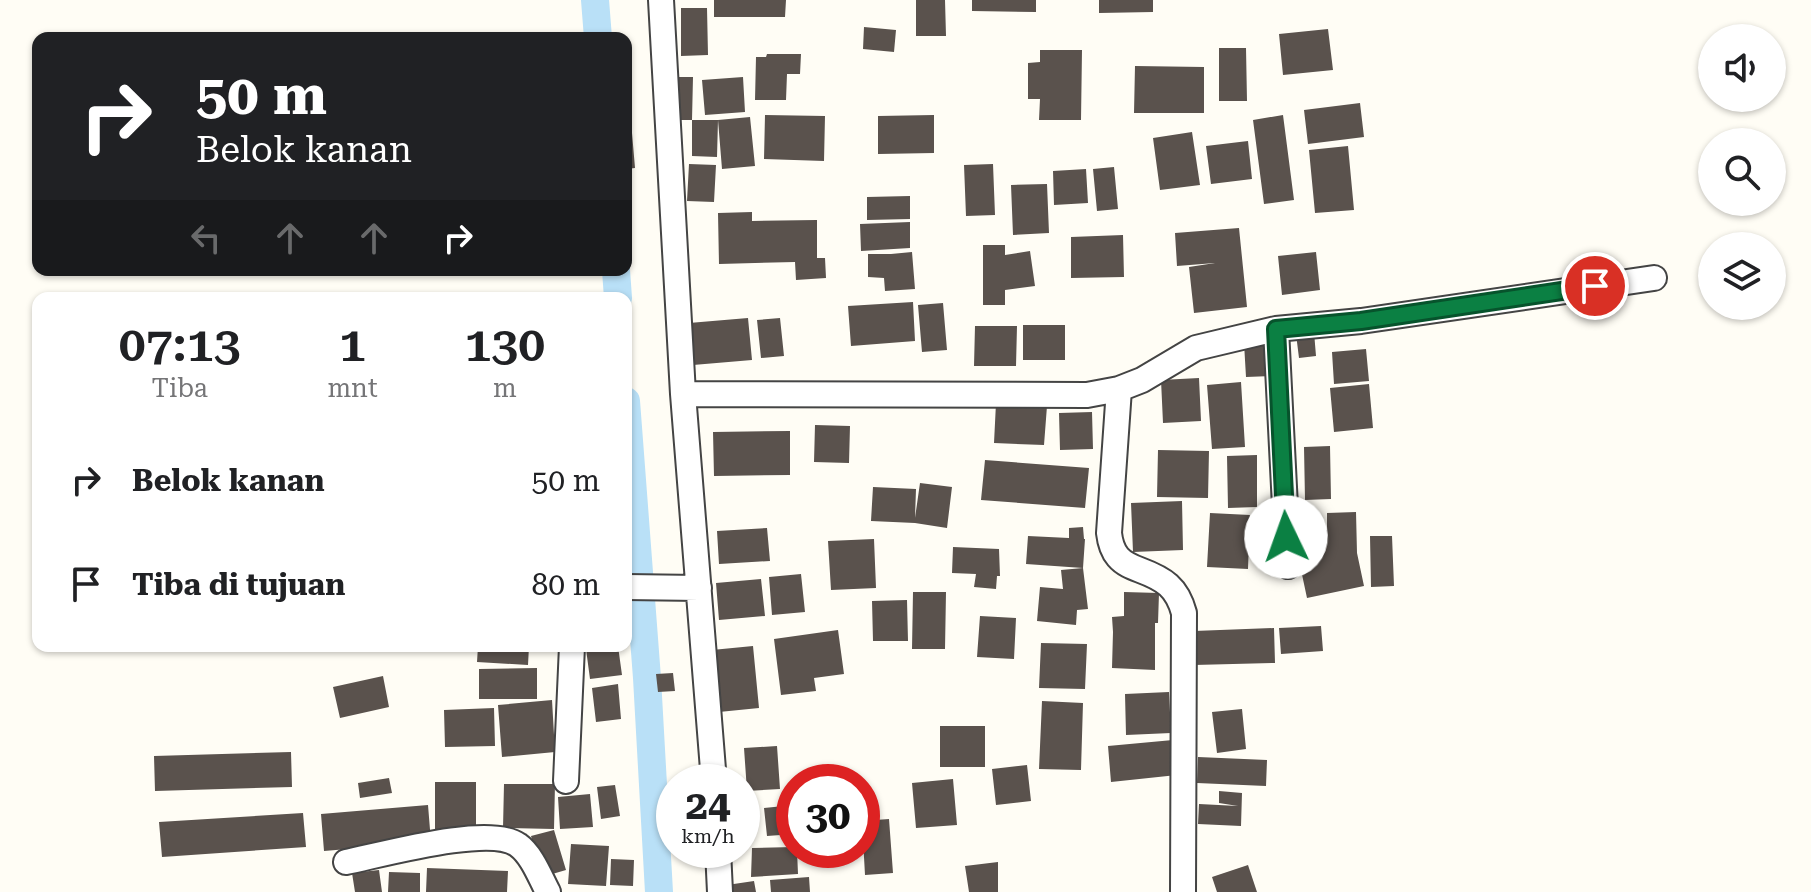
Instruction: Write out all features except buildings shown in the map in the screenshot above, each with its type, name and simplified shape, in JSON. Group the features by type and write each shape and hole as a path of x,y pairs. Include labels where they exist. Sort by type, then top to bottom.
{"street":[{"path":"661,0 683,394 687,588 711,764"},
{"path":"683,394 1087,395 1119,389 1142,380 1196,348 1276,329 1361,321 1654,278"},
{"path":"1276,329 1288,566"},
{"path":"1119,389 1109,533 1111,547 1125,564 1162,578 1181,600 1184,613 1183,892"},
{"path":"632,587 687,588"},
{"path":"566,781 572,652"},
{"path":"346,862 451,840 506,839 524,851 548,892"},
{"path":"719,868 720,892"}],"waterway":[{"path":"595,0 598,32"},
{"path":"616,276 618,292"},
{"path":"632,480 659,892"}],"route":[{"path":"1286,537 1276,329 1361,321 1595,286"}]}
